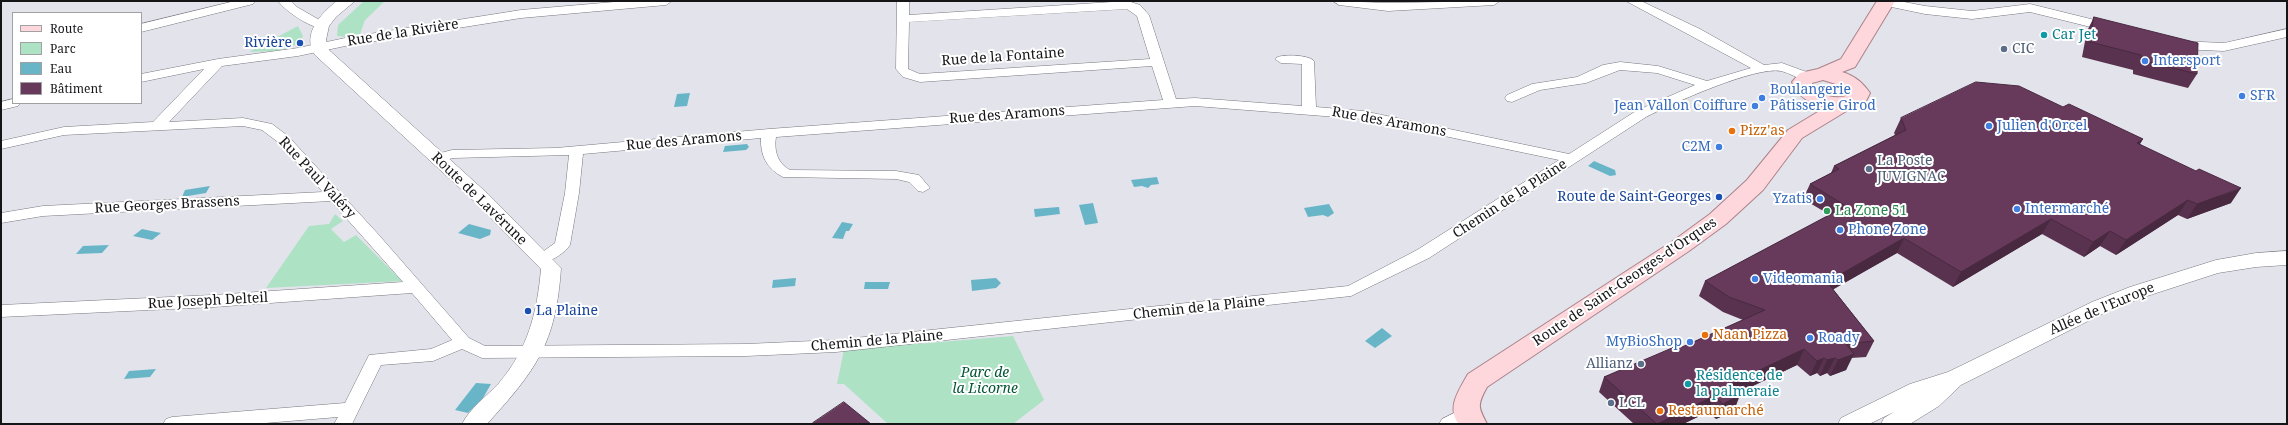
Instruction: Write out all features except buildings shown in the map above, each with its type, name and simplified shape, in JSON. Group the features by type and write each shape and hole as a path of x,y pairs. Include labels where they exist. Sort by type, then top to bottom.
{"main road":[{"path":"1812,81 1848,63 1886,1"},
{"path":"1848,63 1852,83"},
{"path":"1812,81 1839,77 1852,83"},
{"path":"1812,81 1822,100 1845,104"},
{"name":"Route de Saint-Georges-d'Orques","path":"1795,134 1812,81"},
{"name":"Route de Saint-Georges-d'Orques","path":"1463,421 1468,398 1476,381 1681,246 1718,219 1755,184 1795,134 1845,104 1853,102 1859,98 1860,93 1852,83"}],"street":[{"path":"142,28 249,1"},
{"path":"284,1 293,10 322,25"},
{"path":"319,48 318,36 322,25 330,15 347,1"},
{"name":"Rue de la Rivière","path":"142,78 218,63 319,48 521,14 666,1"},
{"name":"Rue de la Fontaine","path":"903,1 902,69 905,74 916,78 1158,62"},
{"path":"1339,1 1388,7 1494,1"},
{"path":"1632,1 1696,32 1762,69"},
{"path":"1886,1 1925,10 1972,15 2030,8 2124,31"},
{"path":"903,20 1131,3 1143,15 1170,103"},
{"path":"2169,42 2193,47 2215,47 2287,34"},
{"name":"Route de Lavérune","path":"319,48 324,56 346,73 438,158 551,268 550,282 532,352 513,380 472,424"},
{"path":"1281,59 1308,61 1309,109"},
{"path":"158,125 218,63"},
{"path":"1512,98 1529,87 1547,83 1577,81 1609,68 1626,66 1671,72 1707,84"},
{"name":"Chemin de la Plaine","path":"532,352 746,350 836,346 1351,291 1419,257 1641,114 1669,100 1707,84 1762,69 1782,67 1812,81"},
{"path":"1,106 12,103"},
{"name":"Rue des Aramons","path":"438,158 452,154 576,150 769,133 1170,103 1233,104 1309,109 1363,115 1572,159"},
{"name":"Rue Paul Valéry","path":"1,145 64,131 158,125 243,122 267,127 283,139 373,237 463,342 482,352 532,352"},
{"path":"769,133 769,148 774,166 779,171 788,174 896,175 914,178 923,188"},
{"path":"542,258 562,244 572,192 576,150"},
{"name":"Rue Georges Brassens","path":"1,218 43,211 334,196"},
{"name":"Allée de l'Europe","path":"2256,260 2287,248"},
{"name":"Allée de l'Europe","path":"1849,424 1918,390 1956,378 2099,307 2137,292 2216,267 2256,260 2287,258"},
{"name":"Rue Joseph Delteil","path":"1,311 213,301 415,287"},
{"path":"172,424 346,417 375,359 433,355 463,342"},
{"name":"Allée de l'Europe","path":"1892,424 1931,400 1956,378"}],"green space":[{"path":"364,1 385,1 365,20 360,34 346,37 337,36 338,25"},
{"path":"298,26 303,36 294,46 280,50 249,52"},
{"path":"335,214 343,221 331,229 344,242 356,235 402,281 266,288 309,226 329,224"},
{"name":"Parc de la Licorne","path":"1013,336 1044,400 1013,424 888,424 844,384 837,384 844,350"}],"water":[{"path":"690,93 687,106 674,107 677,94"},
{"path":"747,144 749,147 746,150 723,152 725,146"},
{"path":"1594,161 1615,170 1616,175 1610,176 1588,166"},
{"path":"1157,177 1159,184 1151,185 1148,188 1142,186 1134,187 1131,180"},
{"path":"210,186 206,193 182,197 185,190"},
{"path":"1093,203 1098,223 1085,225 1079,205"},
{"path":"1329,204 1334,213 1328,217 1323,215 1308,217 1304,208"},
{"path":"1059,207 1060,214 1035,217 1034,209"},
{"path":"842,222 853,224 849,231 846,231 843,239 832,238"},
{"path":"469,224 491,230 490,235 480,239 458,233"},
{"path":"142,229 161,233 152,240 133,236"},
{"path":"109,245 102,253 76,254 83,246"},
{"path":"796,278 795,286 772,288 773,280"},
{"path":"996,278 1001,283 996,288 972,291 971,280"},
{"path":"865,282 890,282 888,289 864,289"},
{"path":"1382,328 1392,336 1375,348 1365,341"},
{"path":"156,369 150,377 124,379 129,371"},
{"path":"476,383 491,384 483,398 468,413 455,410"}],"place":[{"name":"Car Jet","path":"2044,35"},
{"name":"Rivière","path":"300,43"},
{"name":"CIC","path":"2004,49"},
{"name":"Intersport","path":"2145,61"},
{"name":"SFR","path":"2242,96"},
{"name":"Boulangerie Pâtisserie Girod","path":"1762,98"},
{"name":"Jean Vallon Coiffure","path":"1755,106"},
{"name":"Julien d'Orcel","path":"1989,126"},
{"name":"Pizz'as","path":"1732,131"},
{"name":"C2M","path":"1719,147"},
{"name":"La Poste JUVIGNAC","path":"1869,169"},
{"name":"Route de Saint-Georges","path":"1719,197"},
{"name":"Yzatis","path":"1820,199"},
{"name":"Intermarché","path":"2017,209"},
{"name":"La Zone 51","path":"1827,211"},
{"name":"Phone Zone","path":"1840,230"},
{"name":"Videomania","path":"1755,279"},
{"name":"La Plaine","path":"528,311"},
{"name":"Naan Pizza","path":"1705,335"},
{"name":"Roady","path":"1810,338"},
{"name":"MyBioShop","path":"1690,342"},
{"name":"Allianz","path":"1641,364"},
{"name":"Résidence de la palmeraie","path":"1688,384"},
{"name":"LCL","path":"1611,403"},
{"name":"Restaumarché","path":"1660,411"}]}
